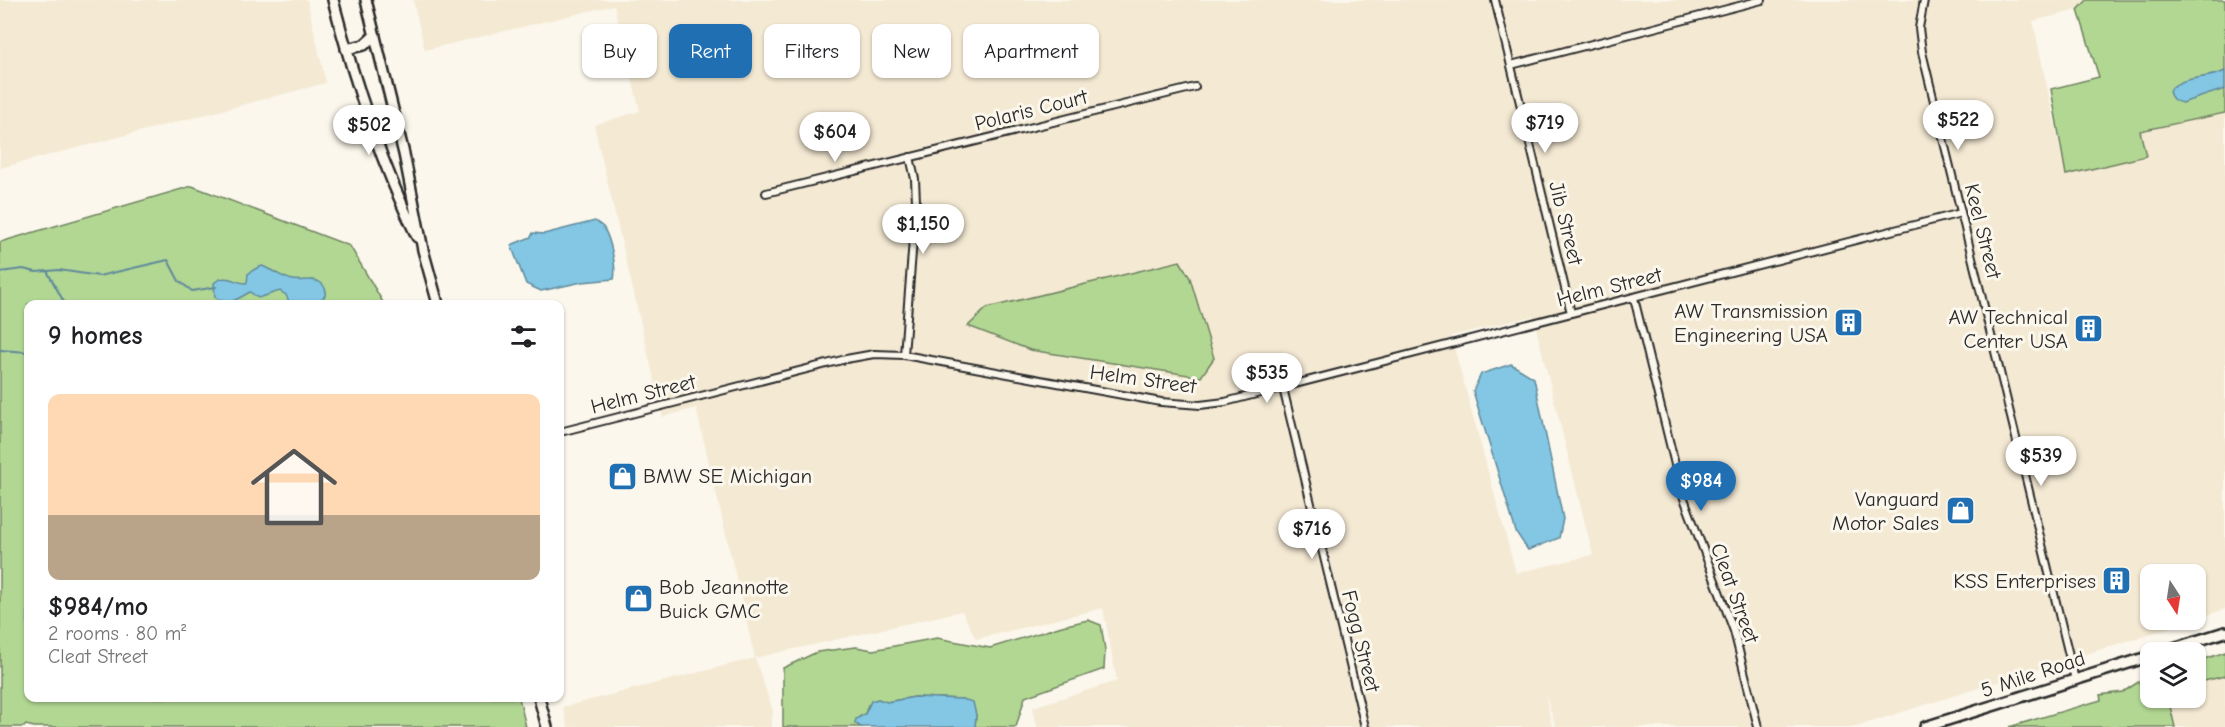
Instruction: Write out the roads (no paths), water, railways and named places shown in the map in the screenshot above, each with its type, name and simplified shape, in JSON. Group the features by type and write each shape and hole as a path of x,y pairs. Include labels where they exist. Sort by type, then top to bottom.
{"main road":[{"path":"333,0 357,86 400,203 423,250"},
{"path":"366,0 404,154 423,250 437,300"},
{"path":"346,49 364,45 375,35"},
{"path":"2193,642 2225,632"},
{"name":"5 Mile Road","path":"1925,727 2140,659"},
{"path":"540,702 547,727"}],"street":[{"name":"Jib Street","path":"1495,0 1572,314"},
{"path":"1511,65 1762,0"},
{"name":"Keel Street","path":"1924,0 1920,15 1920,44 2075,680"},
{"name":"Polaris Court","path":"766,193 1195,87"},
{"path":"904,355 916,201 915,179 910,157"},
{"name":"Helm Street","path":"564,431 846,359 874,354 904,355 1178,404 1225,402 1961,213"},
{"name":"Cleat Street","path":"1634,297 1682,493 1734,631 1758,727"},
{"name":"Fogg Street","path":"1283,388 1365,727"}],"water":[{"path":"2225,71 2225,89 2182,103 2171,96 2169,91 2180,82"},
{"path":"595,221 603,227 608,238 614,260 614,279 582,282 541,291 526,284 511,245 531,237 533,233 544,234"},
{"path":"262,266 289,279 318,281 325,288 325,296 320,300 288,300 280,291 258,298 250,292 234,300 220,300 215,297 214,283 227,278 247,283 248,274"},
{"path":"1511,364 1534,378 1563,519 1559,538 1528,550 1516,532 1473,391 1481,374"},
{"path":"915,697 962,699 973,702 976,715 975,727 861,727 855,723 856,719 865,714 871,701 878,699 887,702"}],"waterway":[{"path":"0,272 23,269 36,272 59,270 99,276 168,260 179,281 192,291 216,287"},
{"path":"47,271 63,300"},
{"path":"0,350 24,352"}],"place":[{"name":"AW Transmission Engineering USA","path":"1849,323"},
{"name":"AW Technical Center USA","path":"2089,329"},
{"name":"BMW SE Michigan","path":"622,476"},
{"name":"Vanguard Motor Sales","path":"1960,511"},
{"name":"KSS Enterprises","path":"2117,581"},
{"name":"Bob Jeannotte Buick GMC","path":"638,599"}]}
